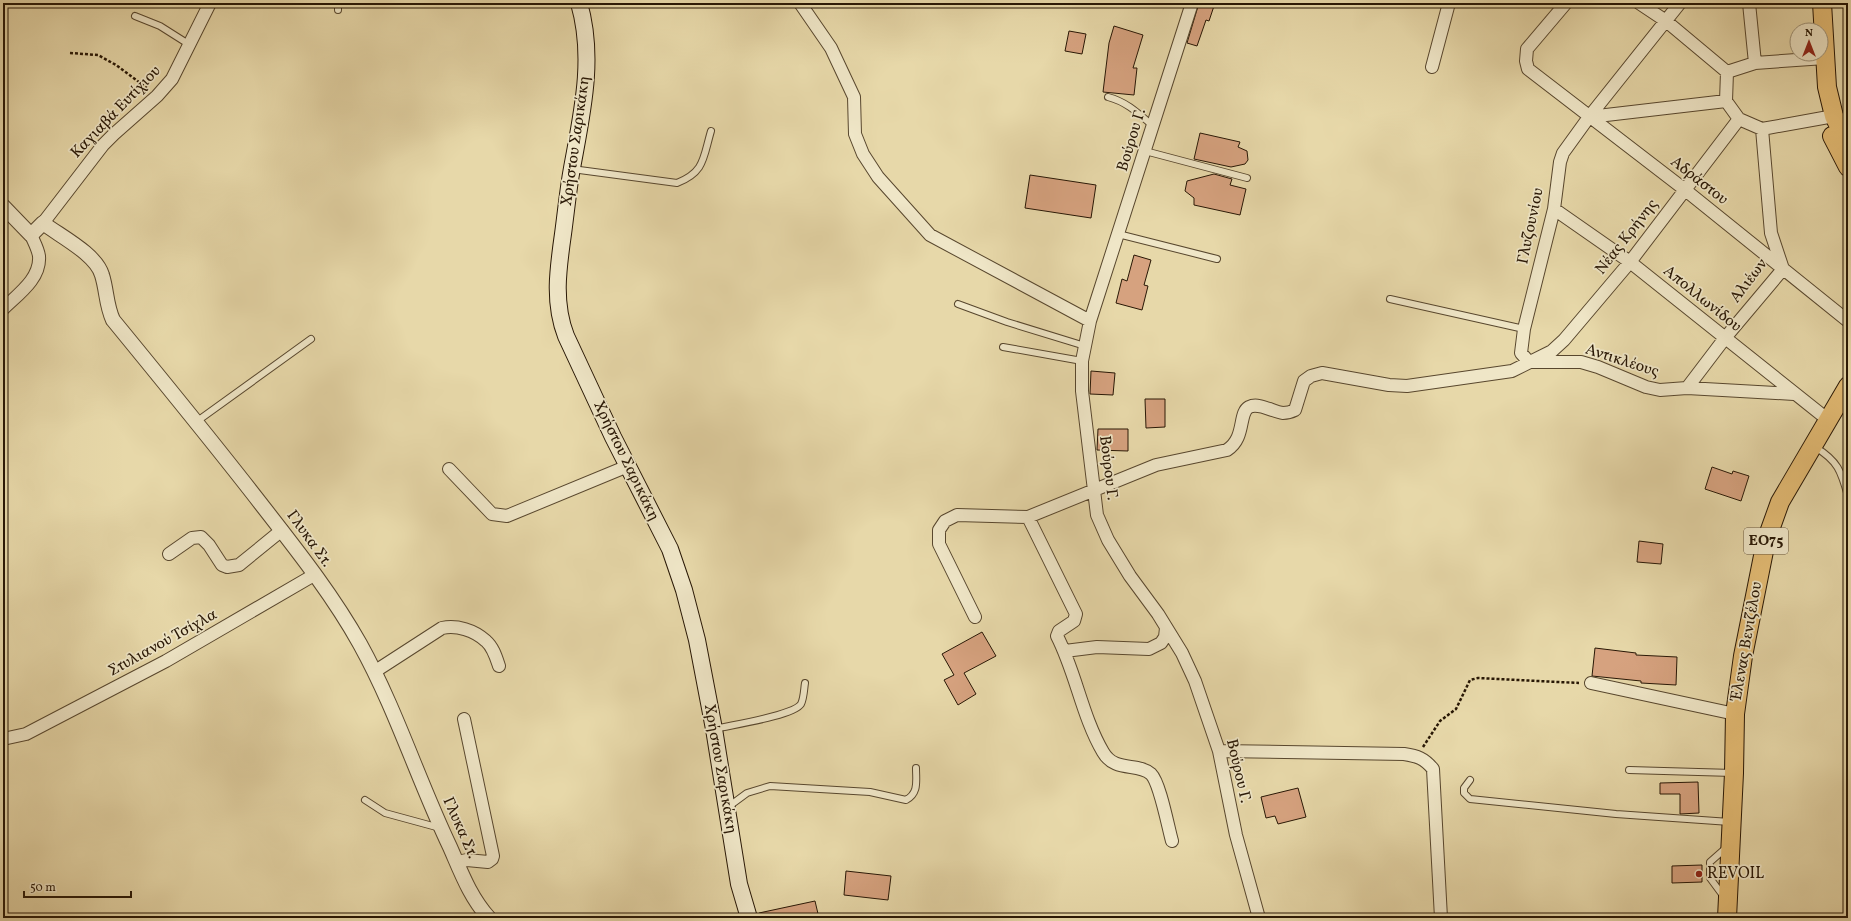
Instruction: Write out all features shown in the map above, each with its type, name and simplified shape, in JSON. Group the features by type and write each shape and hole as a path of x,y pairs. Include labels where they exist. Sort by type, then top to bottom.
{"main road":[{"name":"Χρήστου Σαρικάκη","path":"579,3 586,31 587,56 584,107 572,169 557,277 560,319 566,336 628,466 670,549 684,590 697,640 714,729 739,884 750,917"},
{"path":"1814,3 1815,22"},
{"path":"1821,22 1822,3"},
{"path":"1818,62 1815,91 1828,117 1848,167"},
{"path":"1820,62 1827,87 1828,117 1848,145"},
{"name":"Έλενας Βενιζέλου","path":"1727,910 1734,773 1735,714 1743,656 1766,540 1780,502 1827,419 1848,386"}],"street":[{"name":"Καγιαβά Ευτίχιου","path":"31,235 43,223 102,146 157,96 176,74 210,3"},
{"path":"800,3 831,48 854,97 855,134 863,154 878,178 930,235 1090,321"},
{"name":"Βούρου Γ.","path":"1192,3 1090,321 1082,361 1082,391 1097,515 1108,540 1130,576 1158,614 1182,653 1195,681 1219,751 1236,835 1259,918"},
{"path":"1432,67 1449,3"},
{"name":"Αδράστου","path":"1566,3 1527,49 1526,61 1528,69 1684,189 1848,321"},
{"path":"1639,3 1666,21 1728,72"},
{"name":"Γλυζουνίου","path":"1528,362 1520,349 1554,209 1560,162 1563,153 1589,117 1680,3"},
{"path":"1749,3 1755,63"},
{"path":"1728,72 1755,63 1789,60"},
{"path":"1728,72 1726,101 1738,119 1762,129 1828,117"},
{"path":"1589,117 1726,101"},
{"name":"Νέας Κρήνης","path":"1094,490 1156,465 1227,450 1234,446 1238,439 1244,412 1250,407 1258,406 1282,413 1295,410 1304,381 1311,376 1322,373 1389,385 1407,386 1512,371 1552,351 1564,340 1630,262 1738,119"},
{"name":"Αλιέων","path":"1687,388 1725,338 1783,269 1771,233 1762,129"},
{"path":"3,206 31,235 39,255 39,266 30,282 3,309"},
{"name":"Απολλωνίδου","path":"1554,209 1630,262 1827,419"},
{"name":"Γλυκα Στ.","path":"43,223 94,262 102,275 106,302 113,320 282,530 339,610 374,672 409,748 441,829 471,894 489,918"},
{"name":"Αντικλέους","path":"1528,362 1581,362 1598,367 1646,387 1660,390 1687,388 1794,394"},
{"path":"448,469 492,514 502,517 628,466"},
{"path":"975,617 939,544 939,530 945,521 957,515 1028,517 1094,490"},
{"path":"1028,517 1076,614 1074,621 1057,633 1057,636 1065,651 1082,706 1104,754 1121,766 1146,771 1152,775 1157,784 1172,841"},
{"path":"169,554 192,538 201,537 209,545 222,565 233,567 239,565 282,530"},
{"name":"Στυλιανού Τσίχλα","path":"3,739 26,734 166,661 314,575"},
{"path":"374,672 442,628 452,626 465,629 486,640 493,649 499,666"},
{"path":"1065,651 1102,647 1149,649 1162,643 1165,637 1166,628"},
{"path":"1590,683 1735,714"},
{"path":"457,862 467,860 488,862 493,856 464,719"},
{"path":"1219,751 1404,754 1418,756 1427,761 1433,769 1441,918"}],"lane":[{"path":"338,3 338,10"},
{"path":"135,16 160,26 190,45"},
{"path":"1108,97 1119,100 1130,106 1153,126"},
{"path":"572,169 677,183 690,178 701,167 711,131"},
{"path":"1145,151 1247,178"},
{"path":"1118,234 1217,259"},
{"path":"1390,299 1524,329"},
{"path":"958,304 1007,322 1085,346"},
{"path":"196,422 311,339"},
{"path":"1003,347 1082,361"},
{"path":"1813,446 1828,455 1837,464 1848,496"},
{"path":"714,729 782,714 798,707 803,699 805,683"},
{"path":"727,808 747,793 770,786 870,792 906,800 912,796 916,790 916,768"},
{"path":"1629,770 1734,773"},
{"path":"1470,780 1464,788 1464,793 1470,799 1616,814 1731,822"},
{"path":"365,800 385,813 441,829"}],"path":[{"path":"70,54 98,55 116,65 157,96"},
{"path":"1418,756 1440,721 1456,709 1470,680 1478,678 1590,683"}],"building":[{"path":"1199,3 1215,3 1209,21 1206,20 1197,46 1187,43"},
{"path":"1114,26 1143,35 1133,68 1137,68 1134,95 1103,92 1109,43"},
{"path":"1069,31 1086,34 1082,54 1065,51"},
{"path":"1200,133 1240,142 1238,147 1247,151 1248,160 1245,164 1231,167 1194,159"},
{"path":"1214,174 1232,179 1230,185 1246,189 1240,215 1194,205 1194,198 1185,191 1187,181"},
{"path":"1030,175 1096,185 1091,218 1025,208"},
{"path":"1134,255 1151,260 1144,285 1148,286 1142,310 1116,303 1122,279 1127,281"},
{"path":"1091,371 1115,373 1113,395 1090,394"},
{"path":"1145,399 1165,399 1165,427 1146,428"},
{"path":"1098,429 1128,429 1128,451 1097,450"},
{"path":"1712,467 1732,474 1733,471 1749,476 1741,501 1705,489"},
{"path":"1639,541 1663,544 1661,564 1637,562"},
{"path":"982,632 996,656 964,673 976,694 958,705 944,680 954,675 942,654"},
{"path":"1595,648 1636,653 1636,655 1677,657 1676,685 1641,683 1641,681 1592,676"},
{"path":"1698,782 1699,813 1680,814 1680,794 1660,794 1660,783"},
{"path":"1298,788 1306,817 1278,824 1275,816 1266,818 1261,797"},
{"path":"1702,865 1702,882 1672,883 1672,866"},
{"path":"846,871 891,876 888,900 844,895"},
{"path":"815,901 819,918 760,918 759,913"}],"place":[{"name":"REVOIL","path":"1699,874"}]}
